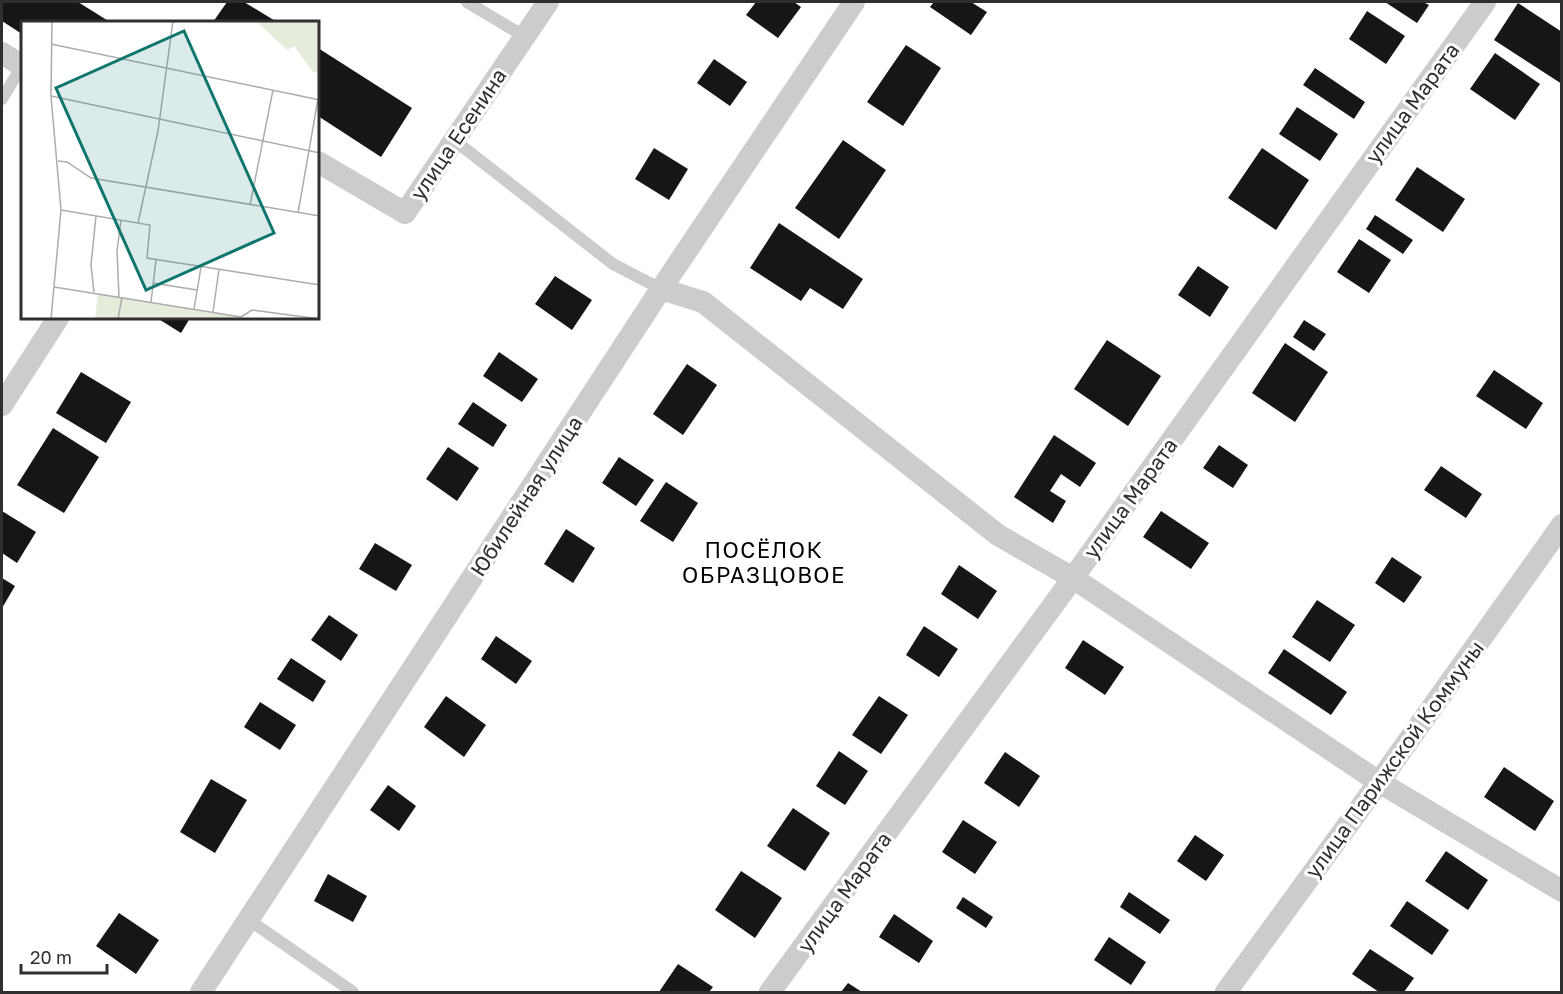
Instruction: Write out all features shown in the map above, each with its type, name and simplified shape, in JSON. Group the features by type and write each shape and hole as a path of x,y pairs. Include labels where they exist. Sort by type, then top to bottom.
{"street":[{"name":"улица Есенина","path":"320,163 405,213 548,2"},
{"name":"Юбилейная улица","path":"201,993 661,289 854,2"},
{"name":"улица Марата","path":"770,993 1073,578 1485,2"},
{"path":"2,53 21,65"},
{"path":"661,289 703,302 998,535 1073,578 1379,782 1562,891"},
{"path":"2,405 57,320"},
{"name":"улица Парижской Коммуны","path":"1226,993 1562,525"}],"lane":[{"path":"467,2 524,36"},
{"path":"2,99 21,68"},
{"path":"454,140 613,264 661,289"},
{"path":"249,920 353,993"}],"building":[{"path":"2,2 78,2 108,21 21,21 21,33 2,21"},
{"path":"227,2 244,2 275,21 214,21"},
{"path":"756,2 794,2 801,7 778,38 746,15"},
{"path":"934,2 971,2 987,12 971,35 930,7"},
{"path":"1385,2 1423,2 1429,5 1417,23"},
{"path":"1518,3 1562,32 1562,84 1494,40"},
{"path":"1367,11 1405,36 1386,64 1349,39"},
{"path":"906,45 941,68 903,126 867,102"},
{"path":"320,49 412,108 381,157 320,117"},
{"path":"1495,53 1540,84 1515,120 1470,89"},
{"path":"714,59 747,82 730,106 697,83"},
{"path":"1315,68 1365,102 1354,119 1303,85"},
{"path":"1297,107 1338,134 1320,161 1279,134"},
{"path":"843,140 886,170 839,239 795,208"},
{"path":"654,148 688,169 669,200 635,179"},
{"path":"1262,148 1309,180 1276,230 1228,198"},
{"path":"1417,167 1465,199 1443,232 1395,200"},
{"path":"1375,215 1413,240 1403,254 1366,229"},
{"path":"779,223 863,279 843,309 810,288 801,301 750,268"},
{"path":"1359,239 1391,260 1369,293 1337,272"},
{"path":"1198,266 1229,287 1210,317 1178,295"},
{"path":"555,276 592,300 572,330 535,304"},
{"path":"160,320 189,320 181,333"},
{"path":"1304,320 1326,334 1314,351 1293,337"},
{"path":"1107,340 1161,376 1128,426 1074,389"},
{"path":"1285,343 1328,372 1295,422 1252,393"},
{"path":"499,352 538,379 522,402 483,376"},
{"path":"687,364 717,385 683,435 653,414"},
{"path":"1494,370 1543,403 1526,429 1476,396"},
{"path":"81,372 131,402 106,443 56,413"},
{"path":"473,402 507,425 493,447 458,424"},
{"path":"53,428 99,457 64,513 17,485"},
{"path":"1054,435 1096,463 1080,487 1061,474 1050,491 1066,501 1053,523 1014,497"},
{"path":"1219,445 1248,465 1233,488 1203,468"},
{"path":"448,447 479,468 457,501 426,479"},
{"path":"619,457 654,480 636,506 602,483"},
{"path":"1441,466 1482,494 1466,518 1424,490"},
{"path":"666,482 698,503 673,542 640,521"},
{"path":"2,511 36,532 17,563 2,553"},
{"path":"1161,511 1209,543 1191,569 1143,537"},
{"path":"566,529 595,548 573,583 544,564"},
{"path":"375,543 412,565 396,591 359,569"},
{"path":"1392,557 1422,577 1404,603 1375,583"},
{"path":"959,565 997,591 978,619 941,594"},
{"path":"2,578 15,586 2,608"},
{"path":"1317,600 1355,625 1330,662 1292,637"},
{"path":"329,615 358,635 341,661 311,640"},
{"path":"924,626 958,649 939,677 906,655"},
{"path":"496,636 532,661 516,684 481,659"},
{"path":"1083,640 1124,667 1105,695 1065,668"},
{"path":"1284,649 1347,692 1331,715 1268,673"},
{"path":"291,658 326,681 313,702 277,679"},
{"path":"446,696 486,725 464,757 424,727"},
{"path":"879,696 908,715 881,754 852,735"},
{"path":"260,702 296,725 280,750 244,727"},
{"path":"839,751 868,771 845,805 816,786"},
{"path":"1005,752 1040,776 1019,807 984,783"},
{"path":"1504,767 1554,801 1535,831 1484,797"},
{"path":"211,779 247,800 215,853 180,832"},
{"path":"388,785 416,806 399,831 370,810"},
{"path":"793,808 830,833 805,871 767,846"},
{"path":"963,820 997,842 975,874 942,852"},
{"path":"1195,835 1224,855 1206,881 1177,861"},
{"path":"1446,851 1488,880 1468,910 1425,881"},
{"path":"741,871 782,898 755,938 715,910"},
{"path":"328,874 367,896 353,922 314,901"},
{"path":"1129,892 1170,920 1160,934 1120,907"},
{"path":"963,897 993,917 986,928 956,908"},
{"path":"1407,901 1449,930 1432,955 1390,926"},
{"path":"119,913 159,940 136,974 96,946"},
{"path":"894,914 933,941 919,963 879,937"},
{"path":"1109,937 1146,962 1131,985 1094,960"},
{"path":"1370,949 1414,978 1404,992 1379,992 1352,974"},
{"path":"678,964 713,987 709,992 659,992"},
{"path":"848,983 862,992 841,992"}],"district":[{"name":"ПОСЁЛОК ОБРАЗЦОВОЕ","path":"764,562"}]}
